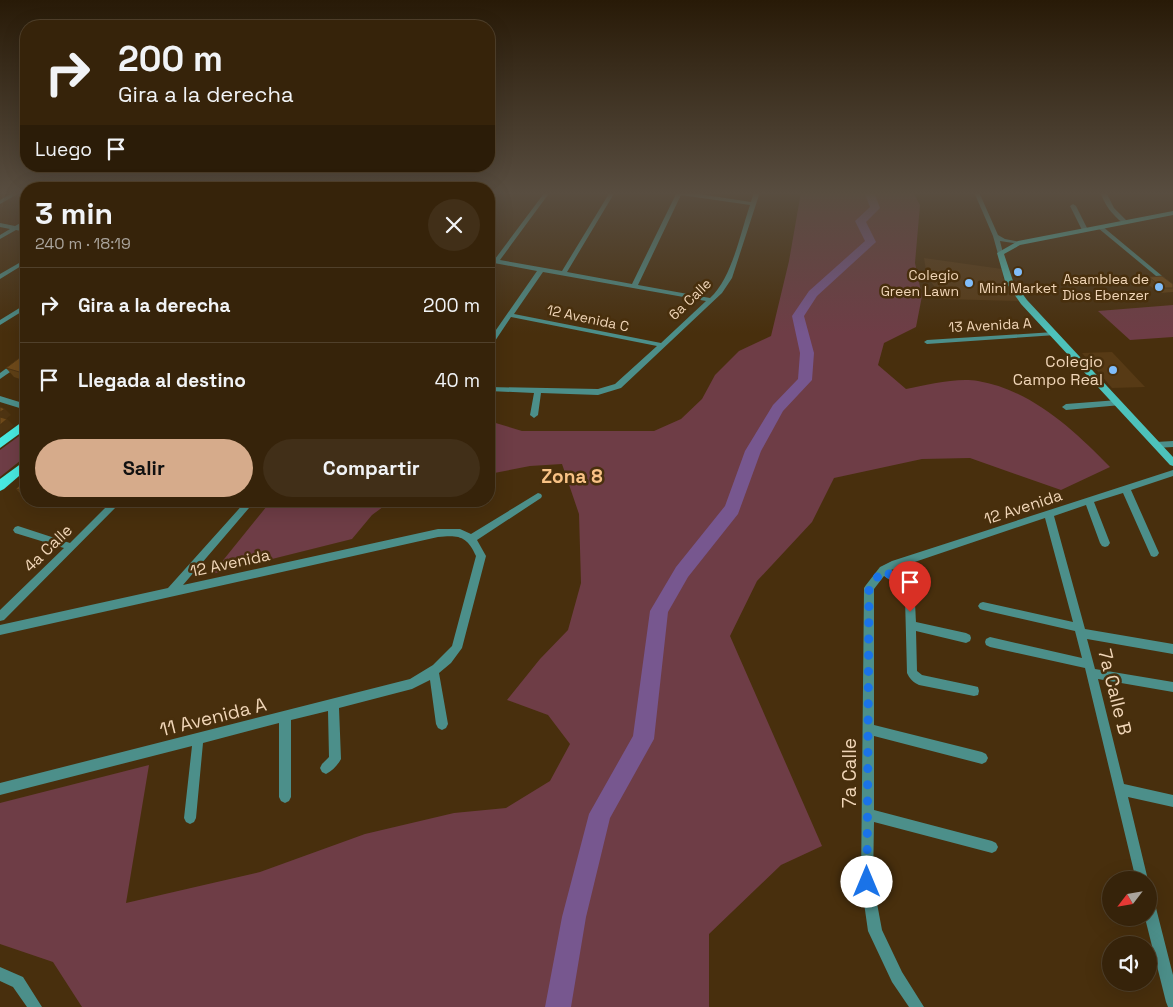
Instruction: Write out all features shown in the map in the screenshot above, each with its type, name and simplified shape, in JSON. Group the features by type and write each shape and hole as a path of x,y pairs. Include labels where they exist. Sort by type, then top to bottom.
{"main road":[{"path":"0,444 20,428"},
{"path":"0,448 20,435"},
{"path":"0,480 20,463"},
{"path":"0,486 20,469"}],"street":[{"path":"495,257 510,239"},
{"path":"563,274 584,239"},
{"path":"634,287 656,239"},
{"name":"6a Calle","path":"538,391 598,392 618,386 720,292 729,278 741,239"},
{"path":"997,239 1009,281 1024,302 1173,463"},
{"path":"1001,239 1018,243"},
{"path":"1000,252 1018,243 1039,239"},
{"path":"1113,239 1173,288"},
{"path":"495,262 710,300"},
{"path":"0,277 20,265"},
{"path":"495,336 540,271"},
{"path":"0,323 20,310"},
{"name":"12 Avenida C","path":"510,315 660,346"},
{"name":"13 Avenida A","path":"927,342 1054,334"},
{"path":"0,377 20,362"},
{"path":"495,388 538,391 534,415"},
{"path":"0,399 20,404"},
{"path":"1066,407 1118,403"},
{"path":"1156,445 1173,444"},
{"name":"12 Avenida","path":"883,570 906,560 1049,515 1173,473"},
{"path":"1126,488 1154,552"},
{"path":"442,724 434,673 448,660 457,648 481,556 470,536 538,496"},
{"path":"1088,501 1105,543"},
{"name":"4a Calle","path":"0,616 112,507"},
{"path":"172,591 246,507"},
{"name":"7a Calle B","path":"1049,515 1091,668 1140,871"},
{"path":"18,530 71,547"},
{"name":"12 Avenida","path":"0,630 438,533 453,532 470,536"},
{"path":"883,570 898,580 907,590 912,673 915,677 919,680 974,691"},
{"name":"7a Calle","path":"883,570 869,588 867,882 875,931 897,977 917,1007"},
{"path":"983,606 1081,631 1173,649"},
{"path":"910,625 966,638"},
{"path":"990,642 1173,687"},
{"name":"11 Avenida A","path":"0,789 412,684 434,673"},
{"path":"326,768 335,759 333,704"},
{"path":"285,716 285,797"},
{"path":"868,729 982,758"},
{"path":"190,818 198,739"},
{"path":"1120,789 1173,801"},
{"path":"867,814 992,847"},
{"path":"1154,926 1173,1002"},
{"path":"0,974 18,982 35,1007"}],"shaded area":[{"path":"793,239 917,239 915,263 922,296 916,327 884,343 878,365 906,389 942,382 970,380 997,386 1016,393 1034,402 1066,426 1110,467 1061,490 970,458 922,459 834,478 812,522 757,581 730,636 822,846 781,865 709,934 709,1007 82,1007 53,962 0,944 0,803 149,765 126,903 260,872 365,834 454,813 506,808 550,781 570,744 548,715 507,700 540,659 568,630 581,583 579,514 562,464 530,466 495,473 495,423 522,431 654,431 681,419 702,399 715,375 739,351 771,336"},
{"name":"Colegio Green Lawn","path":"924,258 1002,269 1003,278 1021,301 943,299 927,276"},
{"path":"1173,305 1173,337 1130,340 1098,311"},
{"name":"Colegio Campo Real","path":"1112,352 1145,387 1112,388 1082,353"},
{"path":"20,435 20,461 0,477 0,450"},
{"path":"266,507 383,507 372,515 352,539 212,574"}],"building":[{"path":"1162,276 1173,284 1173,288 1163,288 1149,277"},
{"path":"20,358 20,372 6,368"},
{"path":"0,417 7,419 0,425"}],"waterway":[{"path":"558,1007 574,917 600,814 643,739 659,611 682,572 732,509 753,451 778,408 805,380 807,353 798,316 813,294 871,242 869,239"}],"place":[{"name":"Mini Market","path":"1018,272"},
{"name":"Colegio Green Lawn","path":"969,283"},
{"name":"Asamblea de Dios Ebenzer","path":"1159,287"},
{"name":"Colegio Campo Real","path":"1113,370"}],"district":[{"name":"Zona 8","path":"572,476"}],"route":[{"path":"867,882 869,588 883,570 904,585 910,598 910,612"}]}
